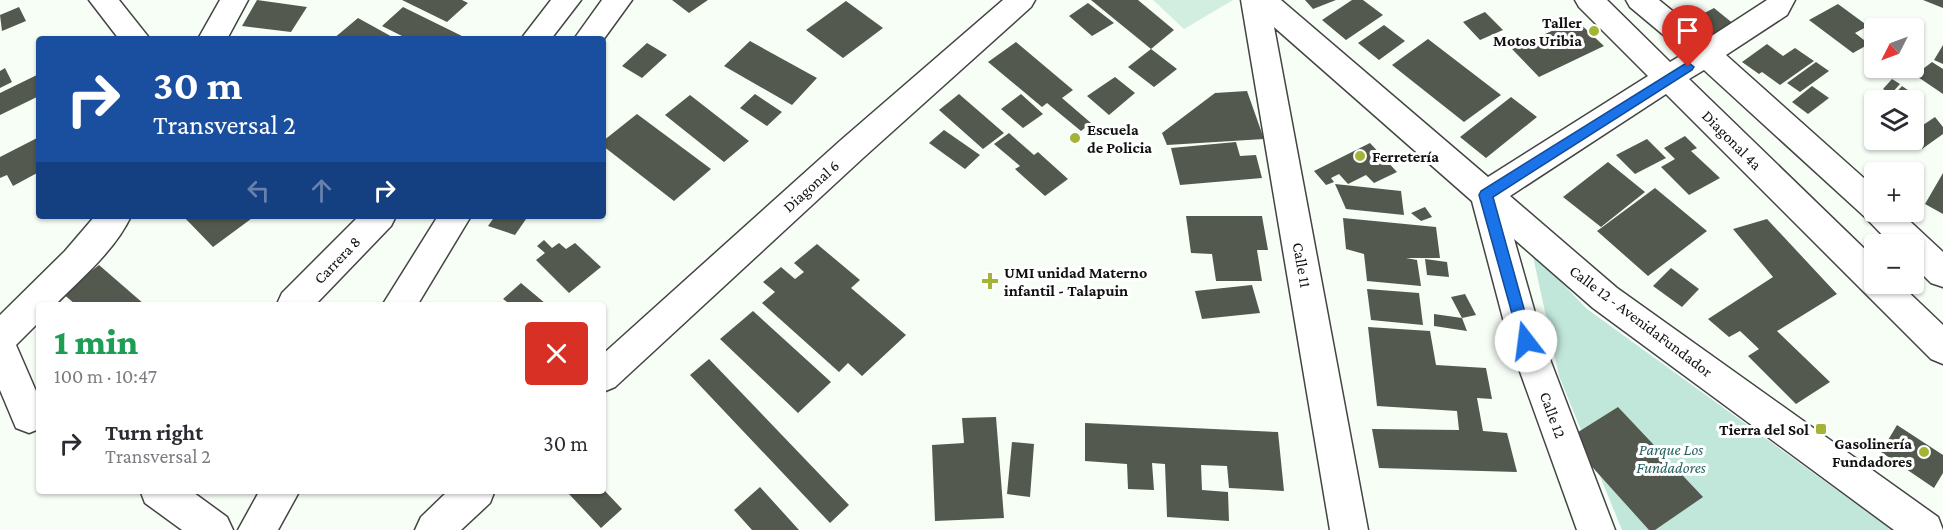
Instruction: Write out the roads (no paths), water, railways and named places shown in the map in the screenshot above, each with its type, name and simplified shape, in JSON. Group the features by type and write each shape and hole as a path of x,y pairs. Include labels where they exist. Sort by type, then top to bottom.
{"street":[{"path":"104,0 134,36"},
{"path":"214,36 234,0"},
{"path":"537,36 567,0"},
{"path":"590,36 618,0"},
{"name":"Diagonal 6","path":"606,373 852,149 1021,0"},
{"name":"Calle 11","path":"1255,0 1349,530"},
{"name":"Calle 12 - AvenidaFundador","path":"1262,0 1605,298 1925,530"},
{"name":"Diagonal 4a","path":"1588,0 1864,270"},
{"path":"1640,0 1707,55 1864,198"},
{"path":"1486,195 1707,55 1777,8 1781,0"},
{"name":"Calle 12","path":"1486,195 1526,341 1596,530"},
{"path":"0,338 77,261 112,219"},
{"name":"Carrera 8","path":"296,302 377,219"},
{"path":"401,302 453,219"},
{"path":"1889,222 1943,273"},
{"name":"Diagonal 4a","path":"1888,294 1943,348"},
{"path":"0,349 17,406"},
{"path":"164,494 214,530"},
{"path":"257,530 280,494"},
{"path":"434,530 473,494"}],"place":[{"name":"Taller Motos Uribia","path":"1594,31"},
{"name":"Escuela de Policia","path":"1075,138"},
{"name":"Ferretería","path":"1360,156"},
{"name":"UMI unidad Materno infantil - Talapuin","path":"990,281"},
{"name":"Tierra del Sol","path":"1821,429"},
{"name":"Gasolinería Fundadores","path":"1924,452"}],"park label":[{"name":"Parque Los Fundadores","path":"1671,458"}]}
